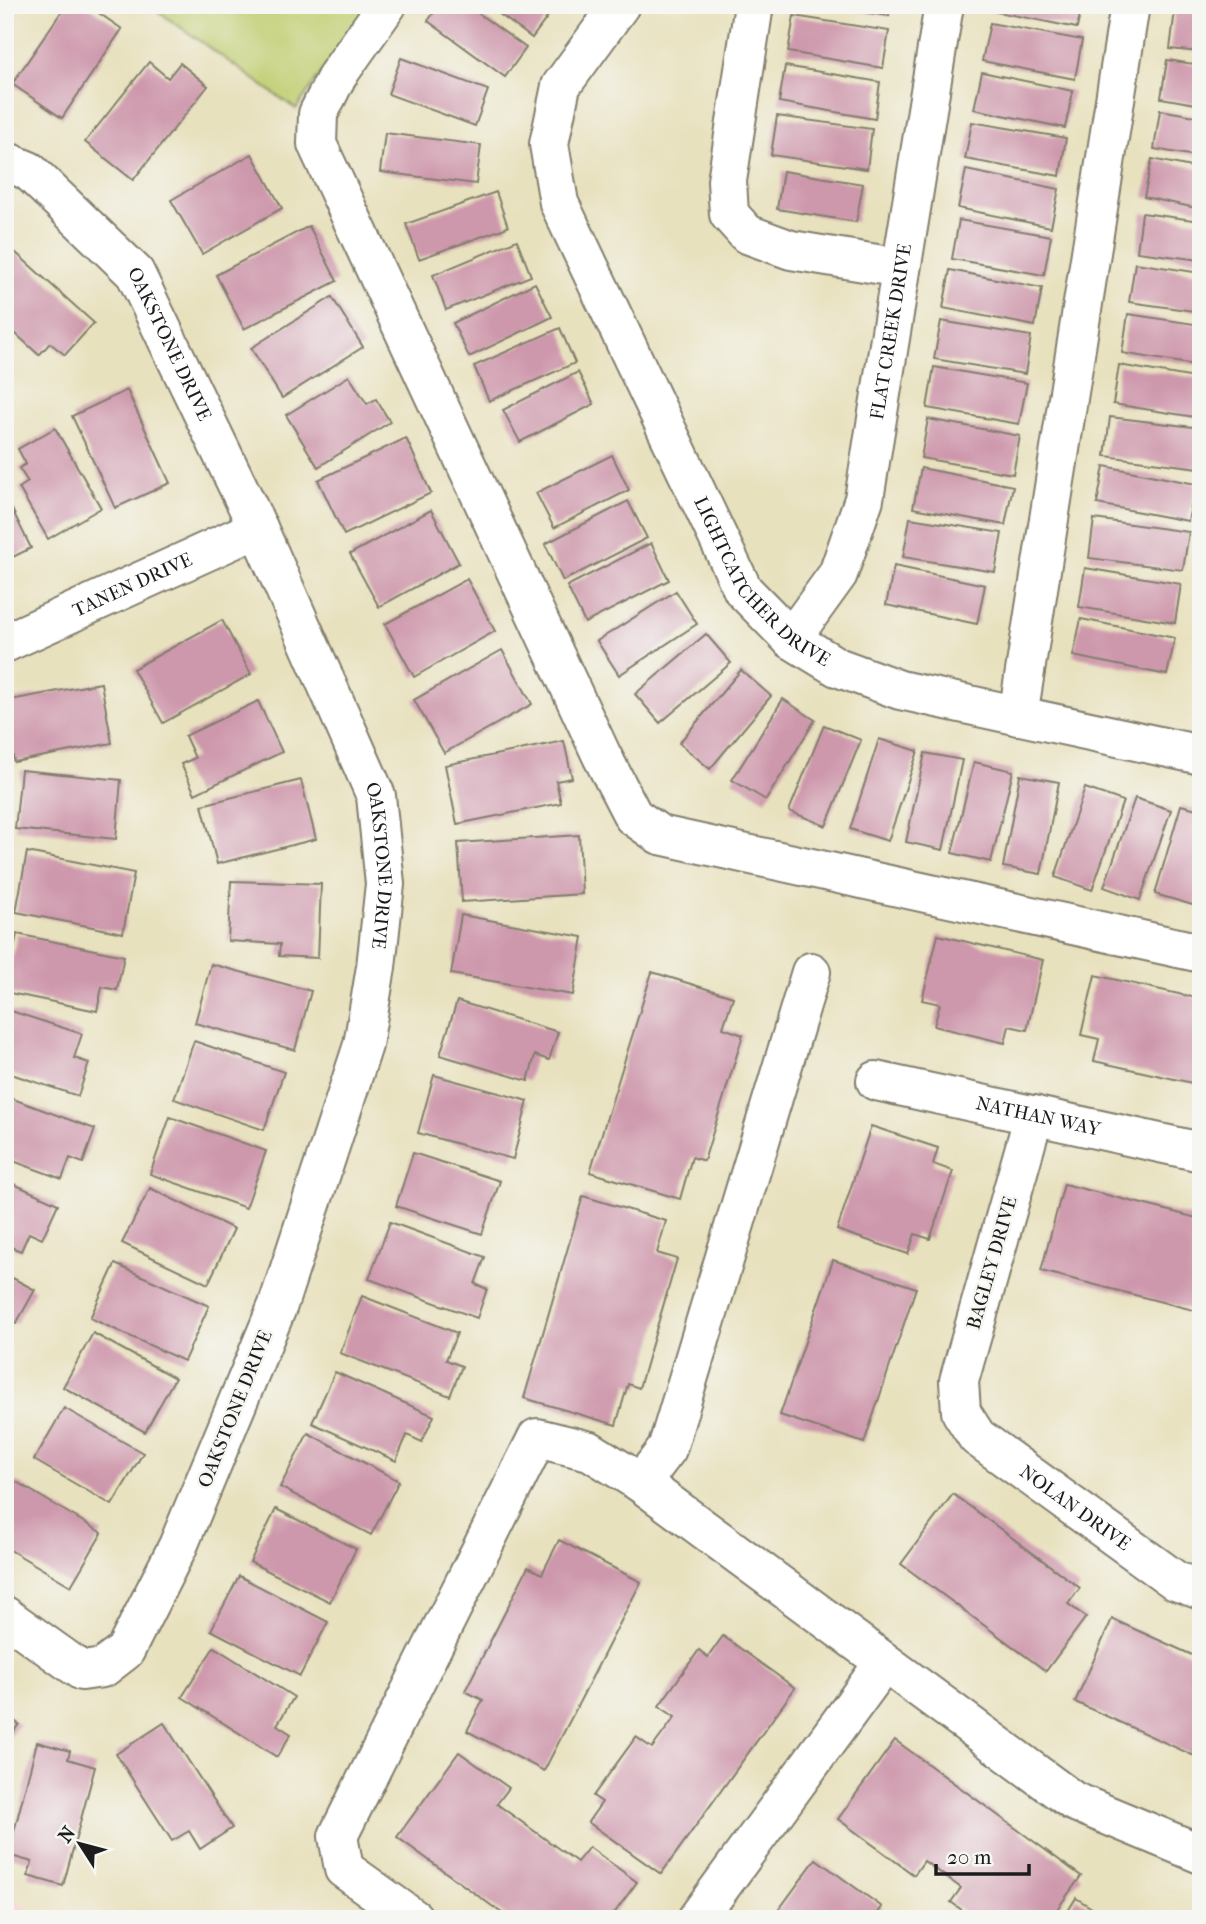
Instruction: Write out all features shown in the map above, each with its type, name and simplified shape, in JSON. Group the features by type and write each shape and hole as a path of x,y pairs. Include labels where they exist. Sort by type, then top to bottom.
{"street":[{"path":"387,5 337,76 318,114 317,144 602,756 633,816 660,835 1201,953"},
{"name":"LIGHTCATCHER DRIVE","path":"620,5 561,86 549,144 559,203 743,590 791,639 837,667 900,690 1201,755"},
{"path":"754,5 727,181 729,214 747,234 791,250 901,268"},
{"name":"FLAT CREEK DRIVE","path":"791,639 838,574 864,499 944,5"},
{"path":"1018,716 1130,5"},
{"name":"OAKSTONE DRIVE","path":"5,161 29,172 135,273 258,528 376,796 385,884 376,967 363,1045 278,1305 178,1546 125,1651 103,1668 82,1671 5,1616"},
{"name":"TANEN DRIVE","path":"5,643 258,528"},
{"path":"641,1483 667,1449 811,972"},
{"name":"NATHAN WAY","path":"876,1080 1201,1152"},
{"name":"BAGLEY DRIVE","path":"961,1412 959,1381 1034,1115"},
{"name":"NOLAN DRIVE","path":"961,1412 977,1437 1176,1581 1201,1590"},
{"path":"414,1919 344,1869 338,1836 537,1438 590,1451 641,1483 1073,1801 1201,1854"},
{"path":"697,1919 884,1662"}],"shaded area":[{"path":"5,1891 43,1919 5,1919"}],"green space":[{"path":"149,5 369,5 296,109"}],"building":[{"path":"66,5 87,5 122,29 62,118 12,84"},
{"path":"439,5 467,5 526,48 505,77 428,21"},
{"path":"487,5 551,5 554,8 532,38"},
{"path":"820,5 890,5 889,16"},
{"path":"990,5 1082,5 1077,28 988,10"},
{"path":"1175,10 1201,13 1201,52 1170,49"},
{"path":"794,16 889,31 883,68 788,52"},
{"path":"990,23 1082,40 1075,79 982,61"},
{"path":"401,58 488,90 475,126 388,94"},
{"path":"1167,60 1201,65 1201,105 1161,98"},
{"path":"149,62 168,78 180,63 208,86 133,180 85,142"},
{"path":"785,66 880,82 875,119 779,102"},
{"path":"982,72 1073,91 1065,128 974,109"},
{"path":"1160,110 1201,117 1201,157 1154,149"},
{"path":"777,116 872,129 867,169 771,155"},
{"path":"972,122 1066,138 1060,176 965,159"},
{"path":"385,133 481,145 476,184 380,172"},
{"path":"252,154 282,208 202,254 171,200"},
{"path":"1152,159 1201,169 1201,209 1144,197"},
{"path":"966,170 1059,189 1051,227 958,208"},
{"path":"783,171 863,184 856,222 777,209"},
{"path":"496,192 508,227 419,259 406,224"},
{"path":"1142,213 1201,221 1201,260 1137,252"},
{"path":"959,220 1051,236 1044,275 952,259"},
{"path":"309,226 337,281 244,329 216,275"},
{"path":"517,240 531,276 446,310 433,275"},
{"path":"5,243 94,323 65,355 50,343 39,355 5,324"},
{"path":"1135,263 1201,273 1201,312 1129,302"},
{"path":"950,270 1042,288 1035,326 943,308"},
{"path":"535,283 552,317 469,357 453,323"},
{"path":"332,297 363,347 282,398 251,348"},
{"path":"1128,314 1201,325 1201,366 1122,353"},
{"path":"941,321 1031,336 1025,374 934,359"},
{"path":"560,328 575,363 489,401 474,366"},
{"path":"1119,365 1201,379 1201,418 1113,404"},
{"path":"934,367 1027,383 1019,424 927,408"},
{"path":"578,372 594,404 520,442 503,410"},
{"path":"349,376 367,404 376,399 390,422 318,467 286,415"},
{"path":"127,390 170,483 115,508 72,416"},
{"path":"1110,417 1201,428 1199,468 1105,456"},
{"path":"928,419 1020,436 1013,474 921,458"},
{"path":"55,428 101,508 48,539 19,488 28,482 19,468 26,464 18,449"},
{"path":"406,438 431,493 344,535 318,480"},
{"path":"612,455 629,490 554,528 536,493"},
{"path":"1104,466 1196,484 1188,521 1097,504"},
{"path":"921,468 1013,486 1005,525 913,508"},
{"path":"5,495 31,548 5,561"},
{"path":"628,501 647,538 563,581 545,544"},
{"path":"431,510 459,563 379,607 350,554"},
{"path":"910,518 1002,533 995,572 903,557"},
{"path":"1094,519 1189,532 1183,570 1089,558"},
{"path":"651,543 669,580 585,623 567,586"},
{"path":"894,566 985,585 977,624 886,605"},
{"path":"1085,568 1181,584 1175,623 1079,607"},
{"path":"467,579 495,631 414,677 385,624"},
{"path":"676,591 697,624 619,675 597,641"},
{"path":"1081,619 1175,638 1167,675 1073,656"},
{"path":"222,620 251,674 163,723 133,669"},
{"path":"706,634 731,663 660,723 635,694"},
{"path":"502,650 532,704 444,753 414,700"},
{"path":"741,670 771,696 710,769 679,743"},
{"path":"101,683 112,743 14,762 5,717 5,701"},
{"path":"783,699 815,720 766,800 732,780"},
{"path":"258,701 282,752 195,794 181,764 195,758 185,736"},
{"path":"824,725 861,740 826,826 789,811"},
{"path":"879,739 918,751 888,841 850,829"},
{"path":"564,741 572,778 556,781 561,803 457,824 445,765"},
{"path":"925,753 962,760 943,850 906,842"},
{"path":"974,762 1013,771 991,862 952,853"},
{"path":"21,770 121,780 116,839 15,829"},
{"path":"1020,775 1059,782 1041,874 1003,867"},
{"path":"301,780 316,839 217,864 202,805"},
{"path":"1085,788 1123,801 1092,890 1055,877"},
{"path":"1135,798 1171,810 1140,900 1104,887"},
{"path":"1181,805 1201,810 1201,889 1196,906 1155,894"},
{"path":"579,835 582,894 462,902 458,843"},
{"path":"27,852 134,873 123,933 16,912"},
{"path":"231,881 321,884 318,958 279,956 280,944 228,941"},
{"path":"461,915 583,937 573,995 451,974"},
{"path":"17,934 124,956 117,990 102,987 97,1011 5,992"},
{"path":"938,935 1043,960 1027,1030 1009,1026 1005,1043 934,1026 940,1004 922,1000"},
{"path":"211,964 311,991 295,1050 195,1023"},
{"path":"652,972 733,997 723,1028 743,1035 704,1161 692,1157 680,1199 590,1172"},
{"path":"1095,975 1201,999 1201,1085 1094,1061 1099,1039 1081,1035"},
{"path":"457,1001 558,1032 549,1060 535,1055 528,1081 440,1055"},
{"path":"8,1010 82,1034 74,1058 89,1063 78,1096 5,1072 5,1020"},
{"path":"194,1041 284,1072 264,1130 174,1099"},
{"path":"434,1075 528,1101 513,1159 418,1133"},
{"path":"5,1096 95,1129 83,1163 70,1158 62,1179 5,1158"},
{"path":"170,1117 266,1151 246,1208 150,1174"},
{"path":"871,1126 938,1148 933,1164 953,1171 930,1239 915,1234 908,1254 837,1230"},
{"path":"413,1153 500,1181 482,1234 396,1206"},
{"path":"5,1180 58,1204 42,1239 29,1233 21,1251 5,1245"},
{"path":"1064,1184 1201,1219 1201,1312 1041,1271"},
{"path":"150,1188 234,1229 208,1284 122,1243"},
{"path":"583,1196 666,1221 657,1253 677,1259 639,1388 628,1384 616,1425 524,1398"},
{"path":"390,1222 485,1257 475,1284 487,1289 477,1318 369,1279"},
{"path":"833,1260 916,1288 864,1443 780,1415"},
{"path":"115,1264 209,1306 184,1361 90,1318"},
{"path":"5,1274 35,1290 16,1324 5,1318"},
{"path":"362,1296 457,1333 446,1360 462,1366 450,1396 340,1353"},
{"path":"93,1333 175,1378 145,1432 63,1387"},
{"path":"335,1372 434,1416 422,1442 407,1435 396,1461 312,1423"},
{"path":"64,1408 143,1453 112,1505 34,1460"},
{"path":"308,1433 399,1481 371,1535 280,1487"},
{"path":"15,1481 102,1533 71,1586 5,1547 5,1498"},
{"path":"953,1494 1080,1588 1068,1604 1086,1617 1046,1671 901,1564"},
{"path":"276,1509 356,1549 330,1602 250,1562"},
{"path":"559,1540 641,1582 544,1771 467,1731 483,1700 465,1691 528,1567 542,1574"},
{"path":"239,1576 328,1622 300,1676 211,1630"},
{"path":"1112,1619 1201,1659 1201,1759 1075,1702"},
{"path":"723,1636 795,1688 661,1874 588,1822 602,1802 593,1796 636,1737 652,1748 675,1717 659,1706 699,1650 708,1657"},
{"path":"214,1647 294,1697 277,1725 291,1734 277,1757 182,1697"},
{"path":"5,1715 19,1724 5,1743"},
{"path":"164,1723 232,1828 200,1849 189,1831 172,1841 116,1754"},
{"path":"895,1740 1081,1876 1050,1919 974,1919 951,1902 961,1888 924,1861 914,1875 838,1819"},
{"path":"37,1742 70,1751 68,1759 95,1767 63,1886 28,1876 32,1862 8,1855"},
{"path":"459,1752 509,1788 497,1804 577,1862 589,1847 637,1882 610,1919 510,1919 397,1837"},
{"path":"816,1859 882,1907 874,1919 772,1919"},
{"path":"1076,1898 1109,1919 1063,1919"}]}
